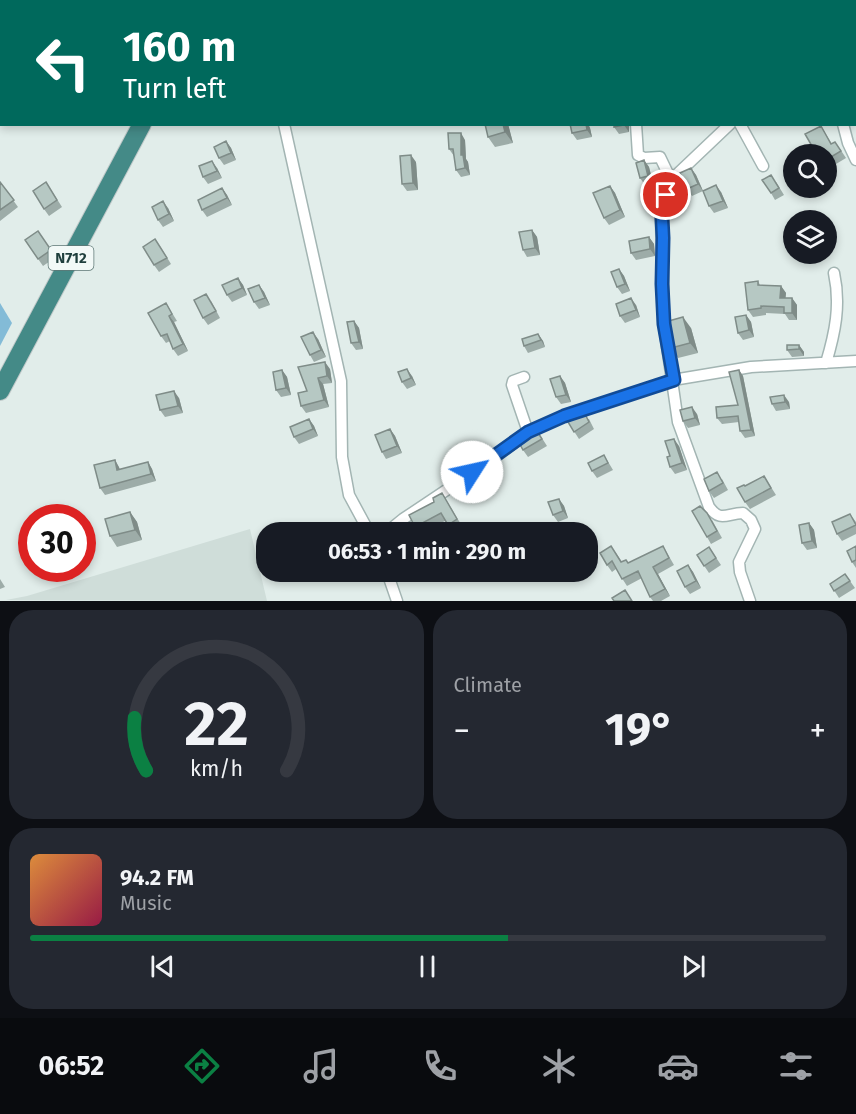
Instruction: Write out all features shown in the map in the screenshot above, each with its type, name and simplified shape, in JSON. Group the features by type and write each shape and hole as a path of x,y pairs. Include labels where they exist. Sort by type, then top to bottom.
{"highway":[{"name":"N712","path":"0,391 141,126"}],"street":[{"path":"284,126 342,381 342,457 349,495 364,522"},
{"path":"636,126 638,155 644,158 660,157 671,180"},
{"path":"728,126 671,180 662,218 662,284 664,324 674,380 678,422 709,507 715,515 724,517 734,513 743,513 751,520 755,529 739,562 750,601"},
{"path":"742,126 763,166"},
{"path":"844,126 856,160"},
{"path":"826,363 838,310 834,273"},
{"path":"399,522 490,461 528,432 564,416 674,380 751,367 856,361"},
{"path":"524,377 513,381 512,385 528,432"},
{"path":"390,582 397,601"}],"shaded area":[{"path":"250,529 256,554 256,582 263,582 267,601 6,600 74,582 96,582 96,575"}],"water":[{"path":"0,303 12,323 0,346"}],"building":[{"path":"485,126 504,126 505,132 488,137"},
{"path":"570,126 586,126 587,130 572,133"},
{"path":"821,126 831,144 811,144 805,134"},
{"path":"448,133 461,133 461,155 463,155 465,168 456,170 453,149 449,149"},
{"path":"226,141 231,153 219,158 214,147"},
{"path":"411,155 413,183 402,184 400,156"},
{"path":"644,160 648,176 640,178 636,163"},
{"path":"212,161 217,171 203,177 199,166"},
{"path":"691,168 698,184 687,189 680,173"},
{"path":"771,175 779,188 771,193 762,180"},
{"path":"0,182 14,200 0,210"},
{"path":"46,182 57,200 44,209 33,191"},
{"path":"716,185 723,201 709,206 703,191"},
{"path":"610,186 620,210 604,218 593,193"},
{"path":"222,188 227,198 202,210 198,200"},
{"path":"163,201 169,214 158,220 152,207"},
{"path":"532,230 535,248 523,250 519,232"},
{"path":"38,231 51,250 38,259 25,240"},
{"path":"649,237 650,249 631,253 629,241"},
{"path":"155,239 167,258 154,265 143,247"},
{"path":"619,269 625,284 617,287 611,272"},
{"path":"238,278 242,288 227,295 222,285"},
{"path":"758,281 758,285 781,286 780,298 792,298 792,313 784,313 784,307 761,306 761,308 748,310 745,283"},
{"path":"259,285 265,298 254,302 248,289"},
{"path":"206,294 216,311 203,318 194,300"},
{"path":"631,298 636,310 620,316 616,304"},
{"path":"166,303 172,314 169,316 183,344 173,349 167,334 161,336 148,313"},
{"path":"746,315 749,330 738,333 735,317"},
{"path":"683,317 690,343 671,348 665,322"},
{"path":"354,321 359,342 351,343 347,322"},
{"path":"313,332 321,350 310,355 301,337"},
{"path":"538,334 541,340 524,346 522,339"},
{"path":"787,345 799,345 799,349 787,350"},
{"path":"325,362 327,376 318,378 324,400 301,406 298,393 307,391 298,367"},
{"path":"407,369 411,378 402,382 398,372"},
{"path":"282,370 286,388 276,390 273,372"},
{"path":"739,370 751,430 740,431 738,416 717,418 716,407 738,405 729,372"},
{"path":"560,376 566,395 556,397 550,379"},
{"path":"174,391 178,406 160,410 156,395"},
{"path":"784,395 785,402 772,404 770,397"},
{"path":"692,407 695,418 683,421 680,410"},
{"path":"584,412 589,422 574,432 568,422"},
{"path":"309,419 313,429 294,437 290,427"},
{"path":"535,428 542,439 523,450 517,439"},
{"path":"390,429 397,446 382,452 375,435"},
{"path":"674,439 682,463 670,467 667,457 670,456 665,441"},
{"path":"604,455 608,463 592,471 588,463"},
{"path":"115,460 117,470 148,462 151,474 100,488 94,465"},
{"path":"717,472 723,483 709,491 704,479"},
{"path":"764,476 771,488 745,502 737,488"},
{"path":"442,493 457,519 446,522 441,513 424,522 412,522 409,515 434,502 433,498"},
{"path":"559,499 563,511 553,515 548,502"},
{"path":"700,506 707,513 717,531 707,537 692,511"},
{"path":"130,512 135,530 110,536 105,519"},
{"path":"850,514 856,525 837,534 832,522"},
{"path":"809,523 812,541 802,543 799,525"},
{"path":"611,546 621,562 626,560 628,563 663,546 669,558 653,567 665,589 650,597 638,571 622,579 612,561 607,565 600,553"},
{"path":"856,546 856,560 852,562 847,551"},
{"path":"709,547 716,558 704,566 697,555"},
{"path":"688,565 696,581 685,587 677,571"},
{"path":"845,574 850,581 834,591 830,584"},
{"path":"625,590 632,601 614,601 612,598"}],"route":[{"path":"472,472 528,432 564,416 674,380 664,324 662,284 662,218 666,195"}]}
